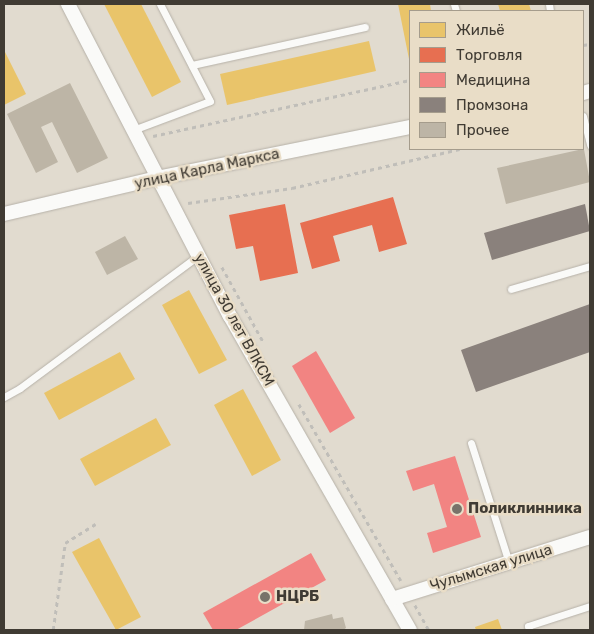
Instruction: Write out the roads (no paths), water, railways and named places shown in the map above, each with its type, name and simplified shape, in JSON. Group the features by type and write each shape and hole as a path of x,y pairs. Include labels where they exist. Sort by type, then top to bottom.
{"street":[{"name":"улица 30 лет ВЛКСМ","path":"68,4 198,256 410,630"},
{"name":"улица Карла Маркса","path":"4,214 157,178 409,127"},
{"name":"Чулымская улица","path":"392,599 590,537"}],"lane":[{"path":"136,136 210,102 160,4"},
{"path":"192,65 365,27"},
{"path":"584,120 590,145"},
{"path":"4,396 20,388 198,256"},
{"path":"511,289 590,266"},
{"path":"471,444 510,562"},
{"path":"530,630 528,626 590,606"}],"place":[{"name":"Поликлинника","path":"457,509"},
{"name":"НЦРБ","path":"265,597"}]}
